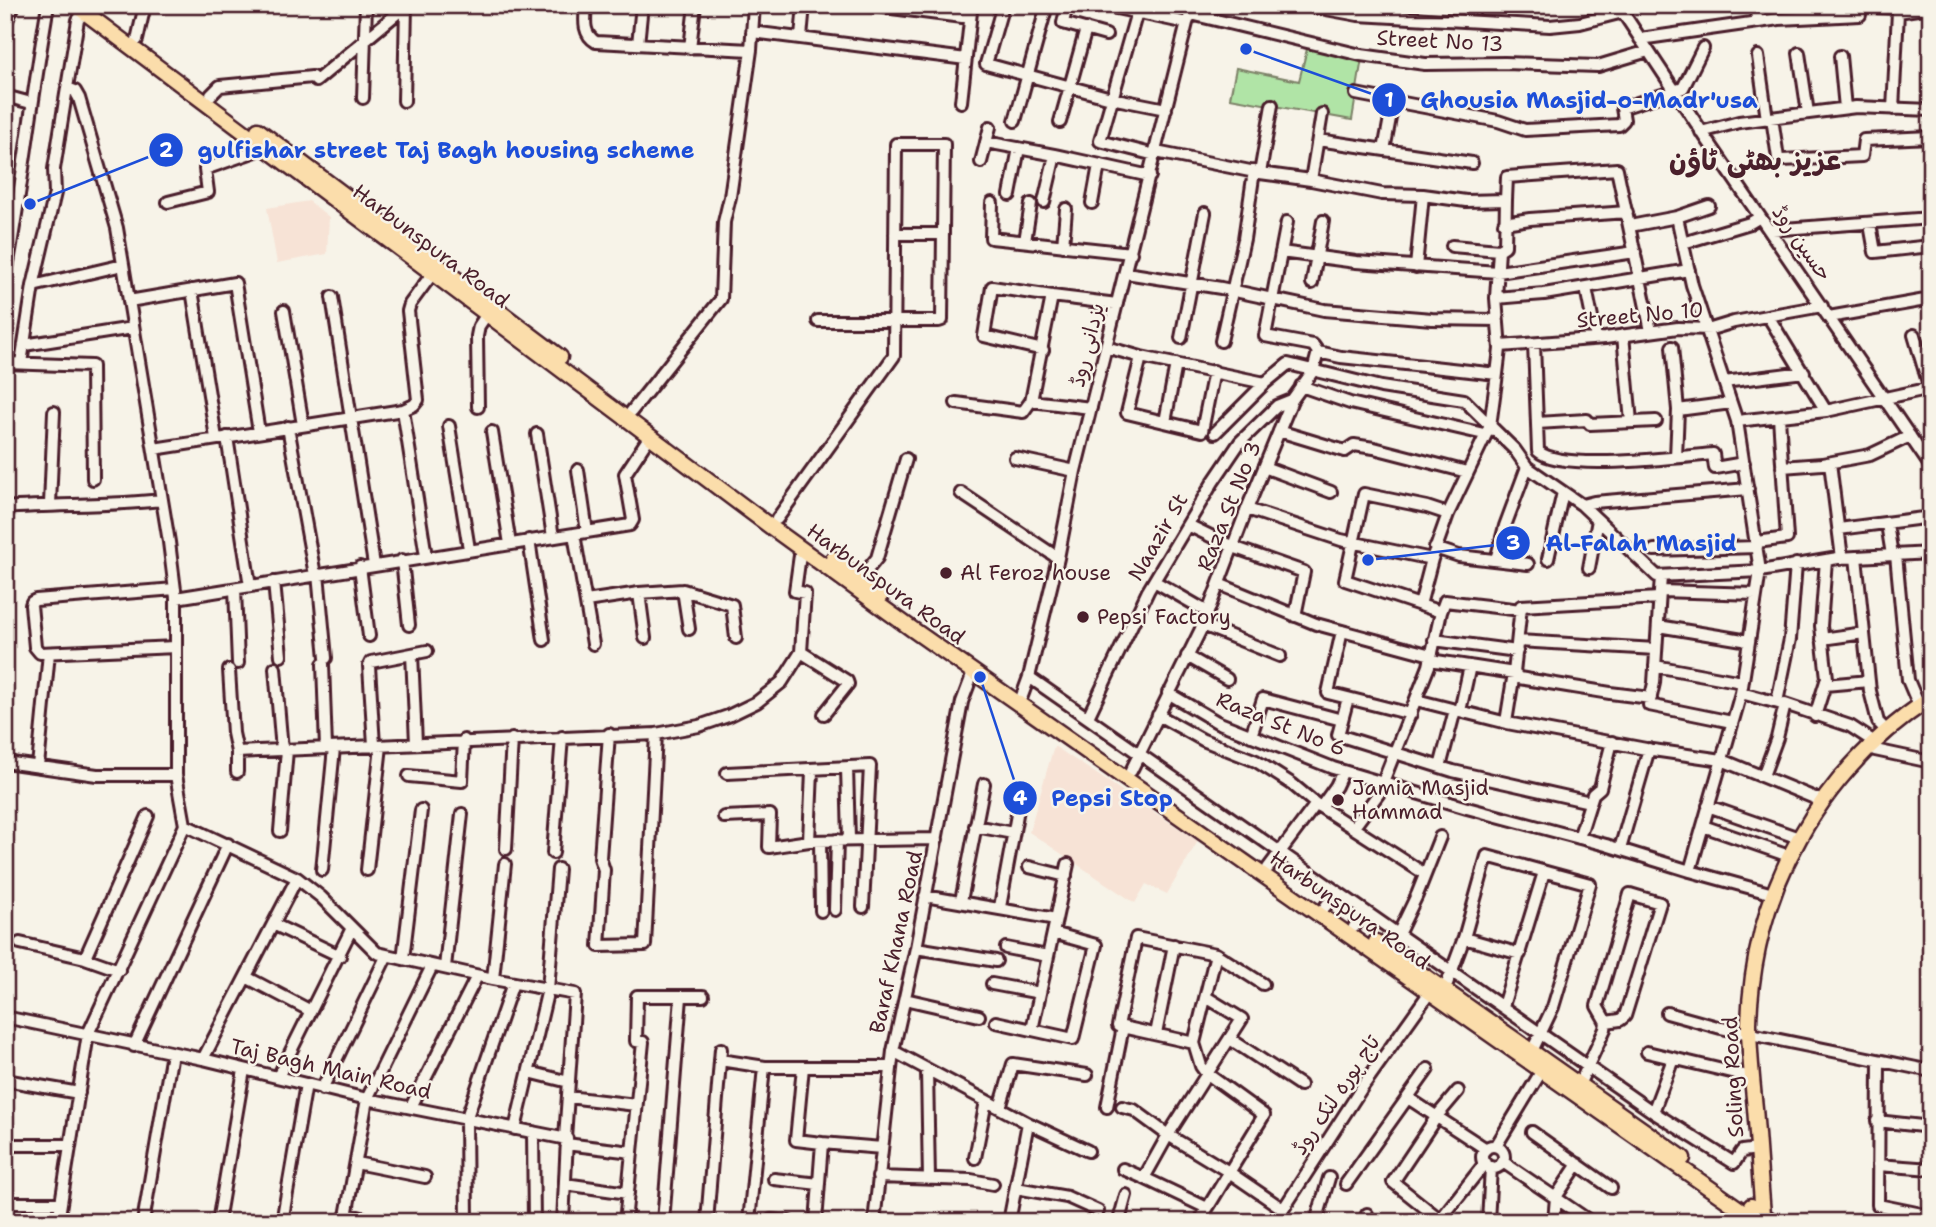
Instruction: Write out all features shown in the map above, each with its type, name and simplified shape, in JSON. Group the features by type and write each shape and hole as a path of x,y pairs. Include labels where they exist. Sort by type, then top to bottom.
{"main road":[{"name":"Harbunspura Road","path":"83,7 137,40 211,95 628,415 650,436 801,548 1130,771 1182,813 1325,906 1388,955"},
{"name":"Harbunspura Road","path":"83,7 260,144 376,224 432,274 486,314 860,579 973,673 1388,955 1541,1072 1764,1220"},
{"name":"Soling Road","path":"1764,1220 1749,1033 1758,957 1773,894 1789,856 1822,801 1886,730 1925,702"},
{"name":"Harbunspura Road","path":"1438,991 1471,1007 1764,1220"}],"street":[{"path":"5,24 14,5"},
{"path":"5,279 48,5"},
{"path":"137,40 145,5"},
{"path":"363,98 366,5"},
{"path":"586,5 584,26 589,38 596,42 751,50"},
{"path":"638,44 642,5"},
{"path":"690,48 695,5"},
{"path":"628,415 721,299 724,222 751,50 754,5"},
{"path":"801,37 804,5"},
{"path":"868,5 962,17 967,7 971,12 961,102"},
{"path":"1003,5 986,64 1111,98 1166,109"},
{"path":"1015,121 1047,5"},
{"path":"1067,5 1063,23 1106,35"},
{"name":"Street No 13","path":"1102,5 1137,12 1191,14 1361,55 1425,64 1598,66 1648,51"},
{"path":"1304,5 1358,15 1422,21 1550,26 1580,23 1620,9"},
{"path":"1756,5 1757,22"},
{"path":"1875,5 1897,8 1898,12 1893,109"},
{"path":"211,95 220,86 312,77 316,81 406,6 404,101"},
{"path":"21,363 33,286 55,193 54,169 78,20 83,7"},
{"path":"1898,12 1931,7"},
{"name":"حسین روڈ","path":"1620,9 1931,467"},
{"path":"1137,12 1100,141 1155,154 1362,191 1466,201 1506,200"},
{"name":"یزدانی روڈ","path":"1022,696 1058,558 1075,471 1191,14"},
{"path":"1640,39 1757,22 1860,15"},
{"path":"1060,122 1086,29"},
{"path":"752,32 966,59"},
{"path":"1356,94 1498,121 1525,130 1619,125 1624,120 1622,108 1675,92 1685,86 1703,48"},
{"path":"1799,53 1808,113"},
{"path":"1758,56 1779,160 1862,156 1864,140 1931,137"},
{"path":"1840,56 1845,108"},
{"path":"58,1222 88,1034 185,825 176,775 176,594 154,449 117,229 79,98 75,91 67,88"},
{"path":"5,96 31,103"},
{"path":"1384,150 1393,102"},
{"path":"1221,341 1272,105"},
{"path":"1701,132 1739,122 1845,108 1931,110"},
{"path":"1311,180 1322,114"},
{"path":"981,162 990,127"},
{"path":"1318,140 1472,163"},
{"path":"986,142 1150,176"},
{"path":"777,519 894,356 895,321 896,144 943,143 942,320 895,321 818,321"},
{"path":"168,202 208,192 205,169 256,150 260,144"},
{"path":"1010,195 1019,148"},
{"path":"1044,202 1055,155"},
{"path":"1092,203 1098,165"},
{"path":"1452,246 1499,250 1505,246 1507,177 1617,169 1651,331"},
{"path":"1416,267 1423,195"},
{"path":"5,200 19,202"},
{"path":"992,203 990,237 1130,253"},
{"path":"1025,242 1031,204"},
{"path":"1630,226 1709,206"},
{"path":"1063,246 1066,209"},
{"path":"1504,223 1627,212"},
{"path":"1181,338 1205,213"},
{"path":"1677,216 1689,270 1737,421 1760,571 1741,687 1690,871"},
{"path":"1683,243 1750,223 1760,217"},
{"path":"1769,230 1931,218"},
{"path":"1312,284 1323,220"},
{"path":"1287,222 1265,336 1313,345 1318,352 1341,357 1497,374"},
{"path":"1870,223 1875,252 1931,246"},
{"path":"895,234 943,234"},
{"path":"1420,606 1448,514 1487,430 1500,346 1496,298 1499,250"},
{"path":"1281,252 1416,267 1498,272 1635,251"},
{"path":"33,286 123,265"},
{"path":"1496,298 1586,288 1689,270"},
{"path":"1126,272 1324,310 1432,319 1497,320"},
{"path":"154,449 403,410 415,405 418,400 408,311 410,304 432,274"},
{"path":"129,301 235,283 259,432"},
{"path":"1043,350 984,335 992,287 1117,304"},
{"path":"1586,288 1596,338"},
{"path":"191,290 250,586"},
{"path":"956,403 1023,412 1031,401 1052,296"},
{"path":"332,297 374,565"},
{"path":"1829,317 1931,299"},
{"name":"Street No 10","path":"1500,346 1678,328 1707,329 1822,306"},
{"path":"284,311 303,425"},
{"path":"478,407 477,336 486,314"},
{"path":"1768,316 1826,411"},
{"path":"24,345 133,328"},
{"path":"1623,335 1631,422"},
{"path":"1737,421 1826,411 1930,389 1914,335"},
{"path":"1534,344 1538,451 1542,455 1572,462 1713,454 1715,468 1744,463"},
{"path":"1106,347 1265,383"},
{"path":"1672,347 1678,410 1676,457"},
{"path":"1313,371 1318,352"},
{"path":"1141,357 1128,413 1202,432 1214,371"},
{"path":"5,363 92,366 93,478"},
{"path":"1165,422 1176,364"},
{"path":"1215,433 1288,364 1381,387 1464,400 1487,430 1515,450 1527,467 1582,505 1657,576 1760,571 1842,558 1931,553"},
{"name":"Raza St No 3","path":"1130,771 1203,625 1292,400 1313,371"},
{"path":"1724,382 1804,372"},
{"path":"1301,386 1350,403 1487,430"},
{"name":"Naazir St","path":"1088,717 1154,581 1240,442 1277,406 1292,400"},
{"path":"1031,401 1091,408"},
{"path":"1678,410 1731,403"},
{"path":"403,410 426,556"},
{"path":"50,504 54,412"},
{"path":"1654,550 1757,544 1787,538 1779,416"},
{"path":"1537,423 1587,419 1590,424 1656,421"},
{"path":"449,426 469,549"},
{"path":"288,427 316,575 324,661 330,748 322,870"},
{"path":"1279,431 1345,451 1354,445 1374,448 1467,472"},
{"path":"492,432 510,544"},
{"path":"537,434 553,537"},
{"path":"176,647 40,653 35,647 32,602 235,589 633,523 625,474 650,436"},
{"path":"1782,467 1870,456 1910,436"},
{"path":"1918,448 1931,444"},
{"path":"1015,458 1075,471"},
{"path":"860,579 877,558 906,459"},
{"path":"1830,463 1842,558"},
{"path":"1264,467 1331,492"},
{"path":"1496,560 1505,526 1527,467"},
{"path":"578,470 587,532"},
{"path":"1582,505 1748,489"},
{"path":"1548,559 1563,492"},
{"path":"961,494 1058,558"},
{"path":"1441,612 1345,580 1364,494 1448,514"},
{"path":"5,508 50,504 119,505 162,500"},
{"path":"1247,509 1353,543 1528,564"},
{"path":"1839,529 1931,517"},
{"path":"1589,568 1598,520"},
{"path":"1887,524 1894,555 1908,680 1925,702"},
{"path":"1188,525 1233,547 1304,572 1295,616"},
{"path":"574,534 593,644"},
{"path":"529,540 544,640"},
{"path":"237,752 464,740 656,734 699,726 757,702 782,682 801,652 805,593 795,591 801,548"},
{"path":"1856,557 1873,709 1878,722 1886,730"},
{"path":"402,560 409,625"},
{"path":"1815,716 1827,678 1822,639 1826,560"},
{"path":"1763,776 1777,738 1790,639 1796,564"},
{"path":"360,567 369,636"},
{"path":"1661,576 1655,666 1649,705 1732,722"},
{"path":"1154,581 1208,612"},
{"path":"274,582 281,656"},
{"path":"1219,584 1295,616 1431,657 1514,673 1520,678 1610,694 1651,698"},
{"path":"235,589 233,733 237,772"},
{"path":"586,601 682,590 732,605 736,638"},
{"path":"682,590 689,629"},
{"path":"639,593 645,638"},
{"path":"1506,722 1518,646 1521,606 1660,595 1756,594"},
{"path":"1354,827 1379,793 1416,700 1446,601 1521,610"},
{"path":"1203,625 1280,656"},
{"path":"1658,626 1749,641"},
{"path":"1342,631 1328,693 1411,714"},
{"path":"1822,639 1864,633"},
{"path":"1434,640 1518,646 1656,649"},
{"path":"367,870 377,746 369,666 374,660 427,651"},
{"path":"801,652 847,681 848,684 824,714"},
{"path":"38,766 48,653"},
{"path":"412,654 416,743"},
{"path":"1187,656 1227,679"},
{"path":"1440,767 1469,666"},
{"path":"1655,666 1741,687 1815,716 1850,726 1874,746 1931,762"},
{"path":"275,668 284,750 280,831"},
{"name":"Baraf Khana Road","path":"874,1221 893,1051 916,948 962,702 973,673"},
{"path":"1029,677 1653,1112 1734,1163 1742,1150 1758,1150"},
{"path":"1825,685 1869,681"},
{"name":"Raza St No 6","path":"1168,693 1217,722 1343,771 1773,894"},
{"path":"1348,698 1338,735 1440,767 1590,802"},
{"path":"1251,736 1263,699 1342,720"},
{"path":"1416,700 1506,722 1612,743 1722,760 1822,801"},
{"path":"1158,715 1203,740 1256,761 1318,805 1425,874"},
{"path":"609,734 600,858 604,870 599,946 645,945 656,734"},
{"path":"553,853 562,737"},
{"path":"506,849 512,739"},
{"path":"409,776 461,787 464,740"},
{"path":"1579,838 1592,794 1600,788 1612,743"},
{"path":"1620,849 1649,749"},
{"path":"5,762 97,775 176,775"},
{"path":"727,773 812,771 870,766 863,907"},
{"path":"835,910 847,768"},
{"path":"812,771 821,911"},
{"path":"1268,868 1336,786 1343,771"},
{"path":"961,901 984,784"},
{"path":"1709,806 1799,838"},
{"path":"1000,907 1018,809"},
{"path":"403,959 421,810"},
{"path":"445,967 462,814"},
{"path":"723,817 770,815 769,847 815,841 937,839"},
{"path":"85,958 148,816"},
{"path":"185,825 297,878 321,897 368,946 386,957 575,994 563,1222"},
{"path":"975,826 1013,833"},
{"path":"1703,826 1789,856"},
{"path":"1388,955 1440,837"},
{"path":"134,1045 228,844"},
{"name":"تاج پورہ لنک روڈ","path":"1275,1222 1363,1086 1452,971 1488,856 1544,872"},
{"path":"493,979 505,864"},
{"path":"1032,1030 1068,864"},
{"path":"1030,867 1066,876"},
{"path":"515,1129 548,989 558,869"},
{"path":"1503,1006 1544,872 1590,884 1553,1007 1532,1051"},
{"path":"203,1059 297,878"},
{"path":"1325,906 1337,892"},
{"path":"1630,894 1660,903 1625,1016 1620,1020 1606,1022 1597,1006 1630,894"},
{"path":"925,896 1000,907 1056,919"},
{"path":"1354,927 1364,911"},
{"path":"273,923 340,956"},
{"path":"278,1077 351,930"},
{"path":"996,1023 1073,1039 1099,945 1053,933"},
{"path":"1195,1044 1118,1026 1136,938 1216,954 1263,984"},
{"path":"1464,938 1520,954"},
{"path":"20,943 85,958 119,970"},
{"path":"1156,1034 1174,945"},
{"path":"916,948 996,961"},
{"path":"1006,948 1048,956"},
{"path":"1199,1222 1264,1115 1206,1073 1201,1066 1195,1044 1216,954"},
{"path":"322,1089 386,957"},
{"path":"378,1222 346,1218 367,1099 432,966"},
{"path":"411,1107 477,976"},
{"path":"246,977 311,1011"},
{"path":"467,1222 466,1120 513,983"},
{"path":"992,984 1040,993"},
{"path":"1471,1007 1482,992"},
{"path":"625,1222 643,1042 636,1041 638,996 703,996"},
{"path":"1144,1178 1206,1073 1242,1019 1206,996"},
{"path":"663,1222 681,997"},
{"path":"905,999 979,1016"},
{"path":"1667,1013 1702,1024 1931,1071"},
{"name":"Taj Bagh Main Road","path":"5,1017 203,1059 367,1099 566,1141 632,1152"},
{"path":"1579,1085 1606,1022"},
{"path":"1107,1107 1123,1027"},
{"path":"1230,1039 1300,1085"},
{"path":"893,1051 1028,1123 1088,1151"},
{"path":"1647,1052 1752,1077"},
{"path":"143,1222 172,1053"},
{"path":"707,1222 720,1055 764,1067 891,1067"},
{"path":"1653,1112 1673,1059"},
{"path":"1879,1061 1878,1205 1931,1216"},
{"path":"1000,1108 1013,1064 1087,1075"},
{"path":"749,1222 764,1067"},
{"path":"803,1067 796,1140 882,1148"},
{"path":"1346,1184 1428,1069"},
{"path":"218,1222 244,1070"},
{"path":"927,1070 929,1179"},
{"path":"529,1072 569,1082"},
{"path":"1488,1222 1488,1165 1483,1158 1541,1072"},
{"path":"5,1080 79,1093"},
{"path":"282,1222 306,1084"},
{"path":"1458,1091 1437,1116 1393,1182 1442,1221 1488,1165"},
{"path":"568,1097 636,1105"},
{"path":"1408,1098 1503,1153 1503,1162"},
{"path":"975,1158 986,1101"},
{"path":"1122,1107 1134,1110 1283,1209"},
{"path":"1877,1121 1931,1128"},
{"path":"1009,1222 1028,1123"},
{"path":"533,1132 534,1222"},
{"path":"1532,1132 1611,1188"},
{"path":"816,1222 822,1143"},
{"path":"5,1145 70,1145"},
{"path":"1488,1165 1496,1167 1503,1162"},
{"path":"1503,1162 1591,1222"},
{"path":"356,1163 425,1177"},
{"path":"1554,1222 1556,1197 1578,1164"},
{"path":"1878,1165 1931,1169"},
{"path":"1123,1169 1207,1208"},
{"path":"878,1178 971,1180 993,1184"},
{"path":"1316,1222 1329,1178"},
{"path":"774,1179 819,1184"},
{"path":"565,1184 628,1193"},
{"path":"1016,1188 1067,1197 1098,1211"},
{"path":"1122,1220 1126,1195"},
{"path":"5,1203 61,1203"},
{"path":"771,1220 789,1222"},
{"path":"874,1221 886,1222"}],"shaded area":[{"path":"309,201 329,217 327,254 277,263 267,208"},
{"path":"1054,746 1198,841 1167,894 1146,884 1135,903 1029,832"}],"green space":[{"path":"1307,49 1362,58 1352,120 1230,98 1236,68 1299,81"}],"place":[{"name":"Ghousia Masjid-o-Madr'usa","path":"1246,49"},
{"name":"gulfishar street Taj Bagh housing scheme","path":"30,204"},
{"name":"Al-Falah Masjid","path":"1368,560"},
{"name":"Al Feroz house","path":"946,573"},
{"name":"Pepsi Factory","path":"1083,617"},
{"name":"Pepsi Stop","path":"980,677"},
{"name":"Jamia Masjid Hammad","path":"1338,800"}],"district":[{"name":"عزیز بھٹی ٹاؤن","path":"1755,160"}]}
